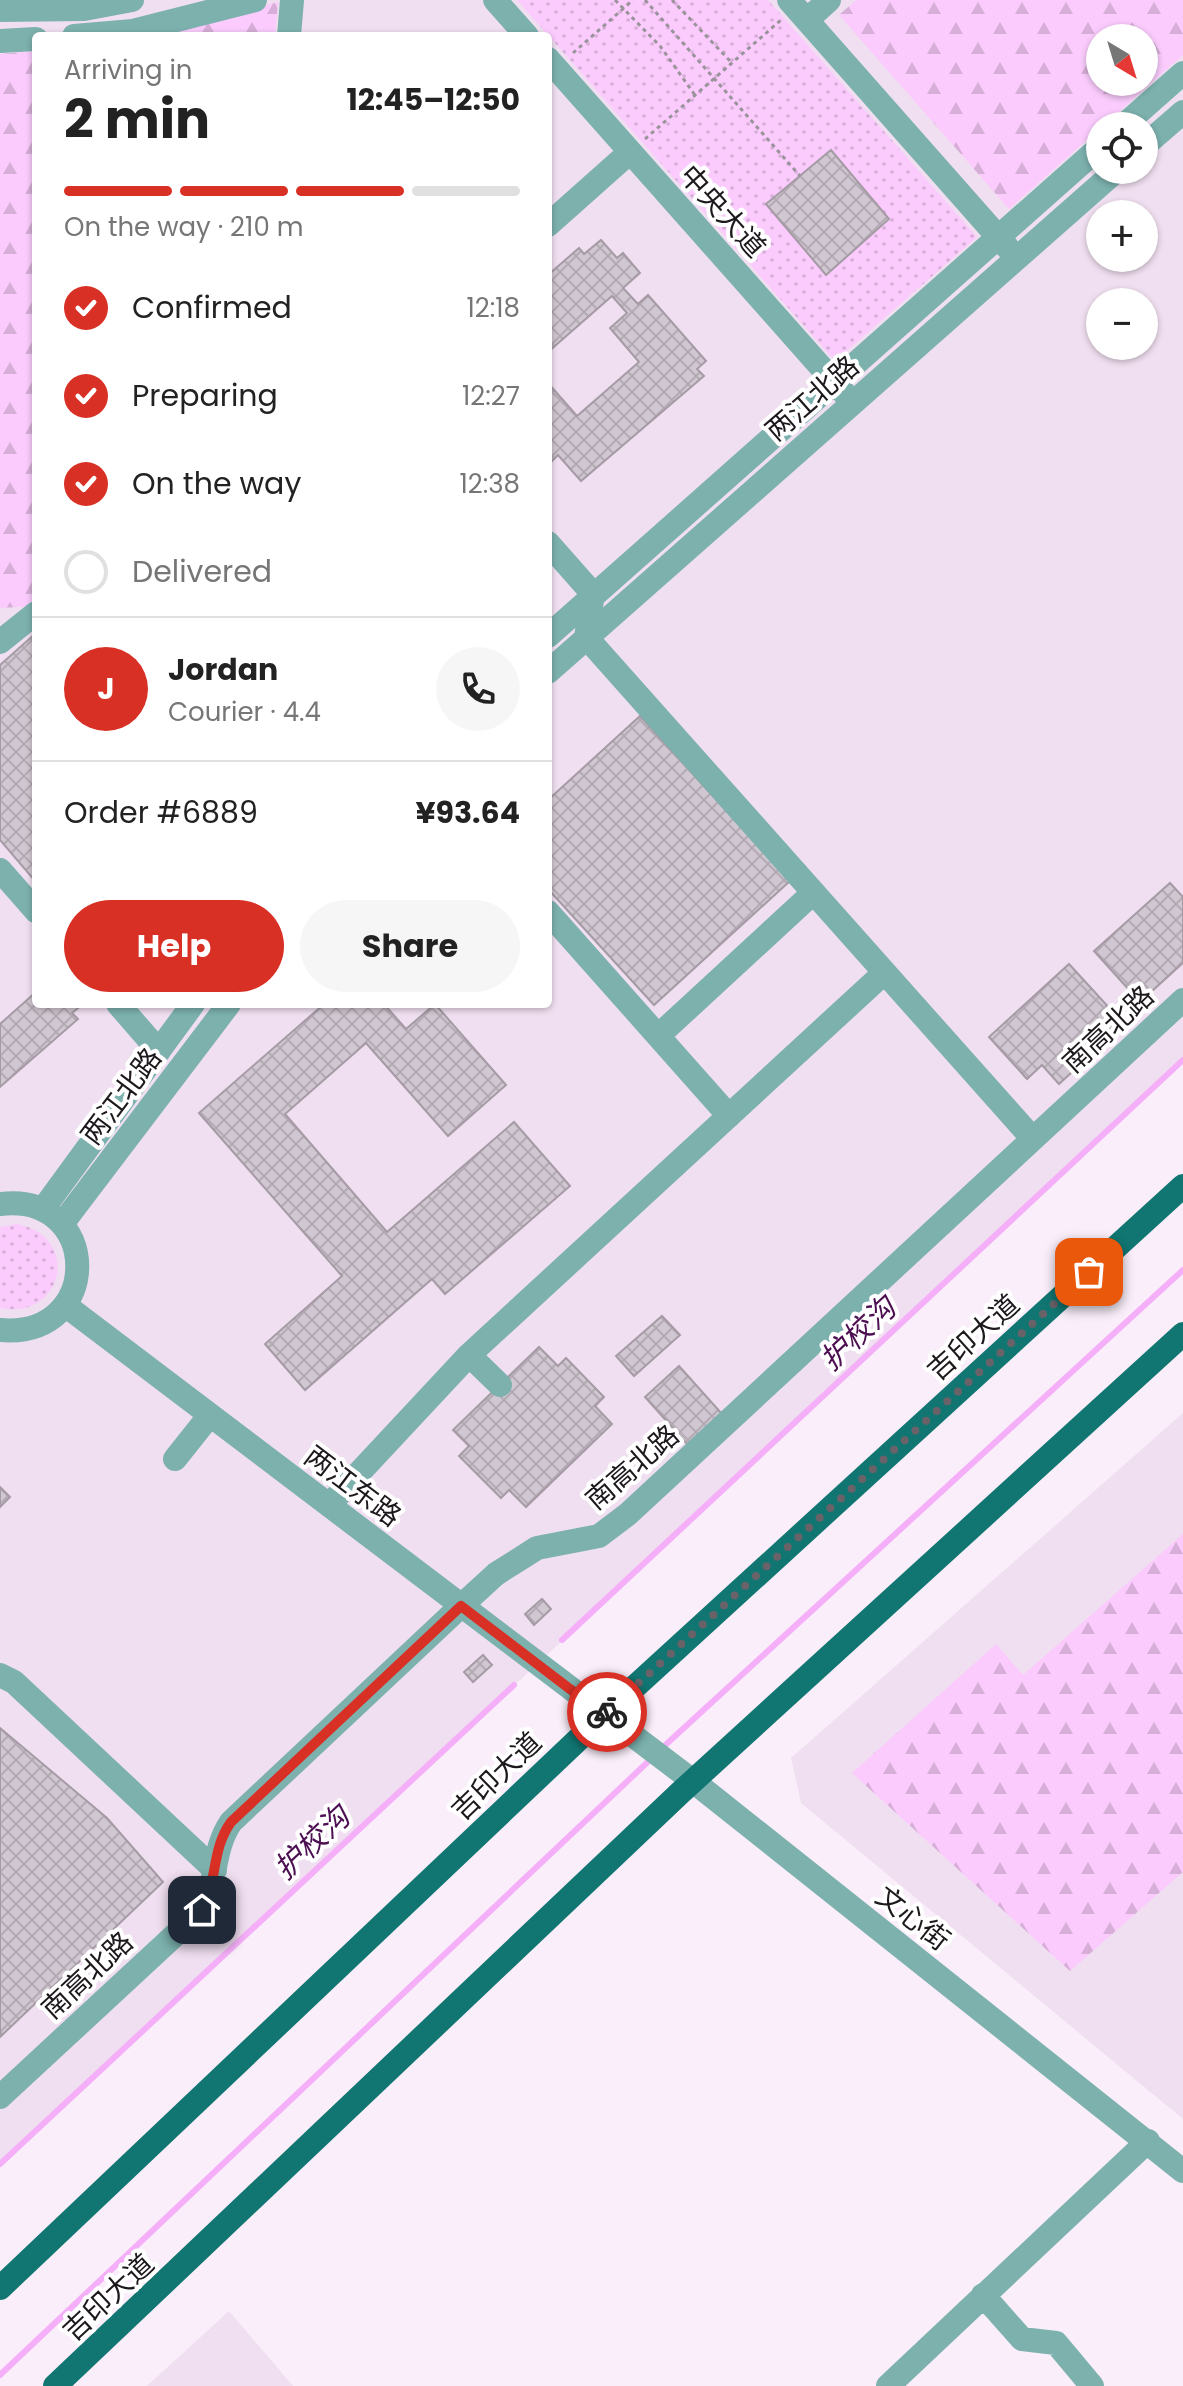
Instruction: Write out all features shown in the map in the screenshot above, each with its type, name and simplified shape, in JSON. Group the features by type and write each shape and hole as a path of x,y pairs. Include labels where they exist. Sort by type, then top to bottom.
{"main road":[{"name":"吉印大道","path":"0,2288 604,1715 1183,1186"},
{"name":"吉印大道","path":"55,2386 693,1781 1183,1334"}],"street":[{"path":"0,10 84,9 132,0"},
{"path":"121,32 255,0"},
{"path":"289,32 292,0"},
{"path":"495,0 523,32"},
{"path":"829,0 797,9 1017,258"},
{"path":"45,9 46,32"},
{"path":"0,41 32,39"},
{"name":"中央大道","path":"552,64 852,402"},
{"path":"1139,112 1183,73"},
{"path":"1158,134 1183,112"},
{"path":"552,221 630,152"},
{"name":"两江北路","path":"552,632 1086,159"},
{"name":"两江北路","path":"552,668 1101,184"},
{"path":"552,548 593,594 586,637 1033,1139"},
{"path":"0,642 32,616"},
{"path":"0,870 32,906"},
{"path":"658,1036 813,893"},
{"path":"552,917 729,1116"},
{"path":"329,1505 469,1355 884,973"},
{"name":"南高北路","path":"0,2097 202,1910 212,1891 219,1838 231,1822 461,1606 496,1574 537,1548 599,1536 628,1514 1183,1000"},
{"path":"121,1008 159,1051"},
{"name":"两江北路","path":"43,1209 191,1008"},
{"path":"194,1008 211,1025"},
{"name":"两江北路","path":"62,1224 226,1008"},
{"path":"0,1204 16,1202 43,1209 62,1224 77,1253 78,1275 65,1305 40,1326 18,1331 0,1330"},
{"name":"两江东路","path":"65,1305 604,1715"},
{"path":"469,1355 500,1385"},
{"path":"175,1459 210,1415"},
{"path":"0,1675 14,1682 215,1870"},
{"name":"文心街","path":"604,1715 693,1781 1183,2171"},
{"path":"888,2386 1148,2141"},
{"path":"983,2295 1022,2339 1056,2343 1092,2386"}],"path":[{"path":"615,0 660,46 695,95"},
{"path":"552,64 633,0"},
{"path":"645,0 800,176"},
{"path":"672,0 732,63"},
{"path":"630,152 797,9"}],"shaded area":[{"path":"0,0 1183,0 1183,1063 0,2164"},
{"path":"1183,1413 1183,2119 801,1803 791,1758"},
{"path":"229,2311 293,2386 147,2386"}],"green space":[{"path":"517,0 768,0 977,237 835,361 552,40 552,32 545,32"},
{"path":"856,0 1183,0 1183,55 1158,77 1158,24 1086,24 1086,96 1137,96 1119,112 1086,112 1086,141 1009,209 839,15"},
{"path":"278,2 275,32 161,32"},
{"path":"32,51 32,606 0,608 0,54"},
{"path":"16,1224 37,1231 50,1244 57,1259 57,1275 51,1290 39,1302 22,1309 0,1308 0,1227"},
{"path":"1183,1534 1183,1872 1070,1971 852,1773 996,1644 1023,1675"}],"building":[{"path":"831,150 889,219 826,275 766,204"},
{"path":"601,240 617,258 623,253 640,273 623,288 638,304 648,295 706,361 697,369 704,376 581,481 558,455 552,461 552,388 577,416 639,362 610,328 627,313 612,296 552,348 552,272 579,248 584,254"},
{"path":"32,637 32,877 0,840 0,665"},
{"path":"640,716 790,881 654,1005 552,893 552,796"},
{"path":"1170,883 1183,897 1183,963 1140,1002 1094,951"},
{"path":"1069,964 1124,1024 1059,1084 1042,1065 1027,1079 989,1037"},
{"path":"32,996 32,1008 78,1008 72,1013 78,1019 0,1087 0,1024"},
{"path":"319,1008 388,1008 406,1029 430,1008 439,1008 506,1085 448,1136 366,1043 285,1114 387,1232 514,1122 570,1186 445,1294 432,1279 305,1390 265,1344 342,1276 199,1113"},
{"path":"662,1316 680,1335 634,1376 616,1356"},
{"path":"539,1347 558,1366 566,1358 604,1397 595,1406 612,1424 526,1507 509,1490 501,1498 459,1456 469,1446 453,1430"},
{"path":"679,1366 722,1414 688,1445 645,1397"},
{"path":"0,1487 10,1497 0,1507"},
{"path":"542,1599 551,1609 534,1625 525,1614"},
{"path":"483,1655 492,1665 473,1682 464,1672"},
{"path":"0,1728 107,1818 163,1882 0,2037"}],"waterway":[{"name":"护校沟","path":"562,1640 1183,1060"},
{"path":"661,1749 1183,1270"},
{"name":"护校沟","path":"0,2164 514,1685"},
{"path":"0,2375 653,1757"}],"way so far":[{"path":"607,1712 1089,1272"}],"route":[{"path":"202,1910 212,1891 219,1838 231,1822 461,1606 604,1715 607,1712"}]}
